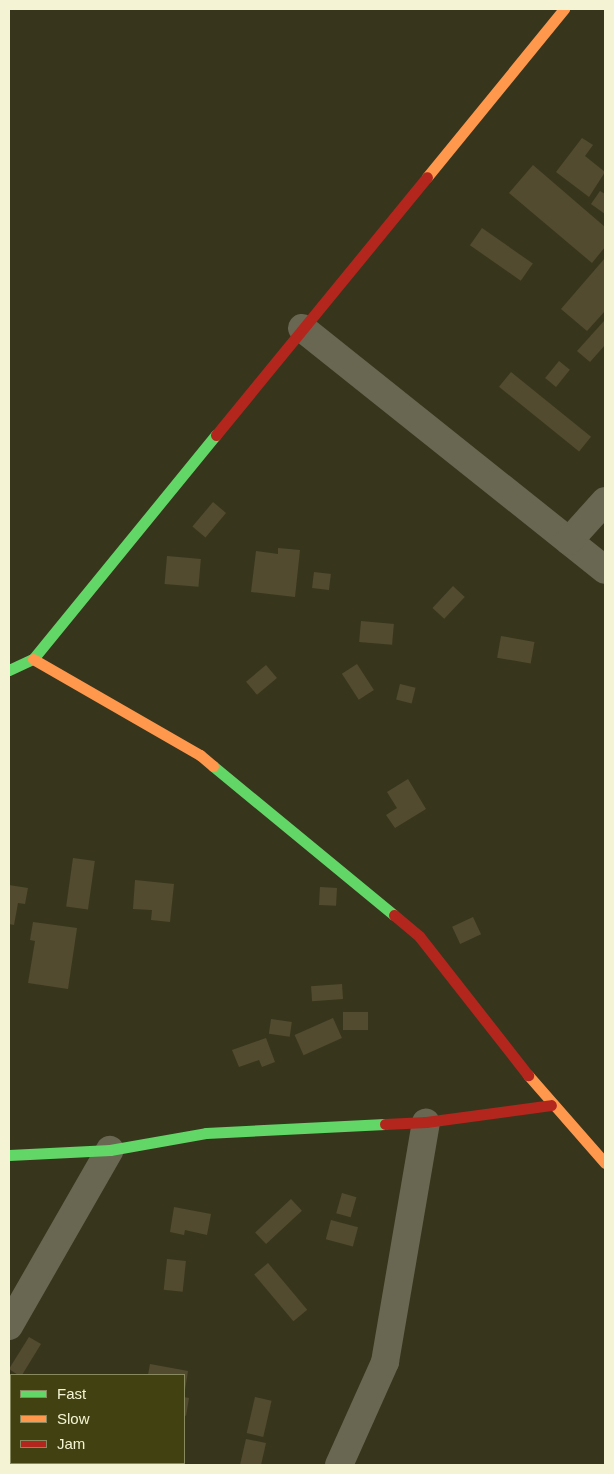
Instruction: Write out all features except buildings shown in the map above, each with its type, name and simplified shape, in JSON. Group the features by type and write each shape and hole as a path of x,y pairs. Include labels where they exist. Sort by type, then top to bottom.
{"street":[{"path":"9,670 33,659 564,9"},
{"path":"302,328 605,570"},
{"path":"569,541 605,501"},
{"path":"33,659 200,755 419,936 551,1105 605,1163"},
{"path":"9,1155 110,1150 206,1133 426,1122 551,1105"},
{"path":"338,1465 385,1362 426,1122"},
{"path":"9,1326 110,1150"}],"traffic: fast":[{"path":"9,670 33,659 216,435"},
{"path":"213,766 394,915"},
{"path":"9,1155 110,1150 206,1133 385,1124"}],"traffic: slow":[{"path":"427,177 564,9"},
{"path":"33,659 200,755 213,766"},
{"path":"528,1075 605,1163"}],"traffic: jam":[{"path":"216,435 427,177"},
{"path":"394,915 419,936 528,1075"},
{"path":"385,1124 426,1122 551,1105"}]}
